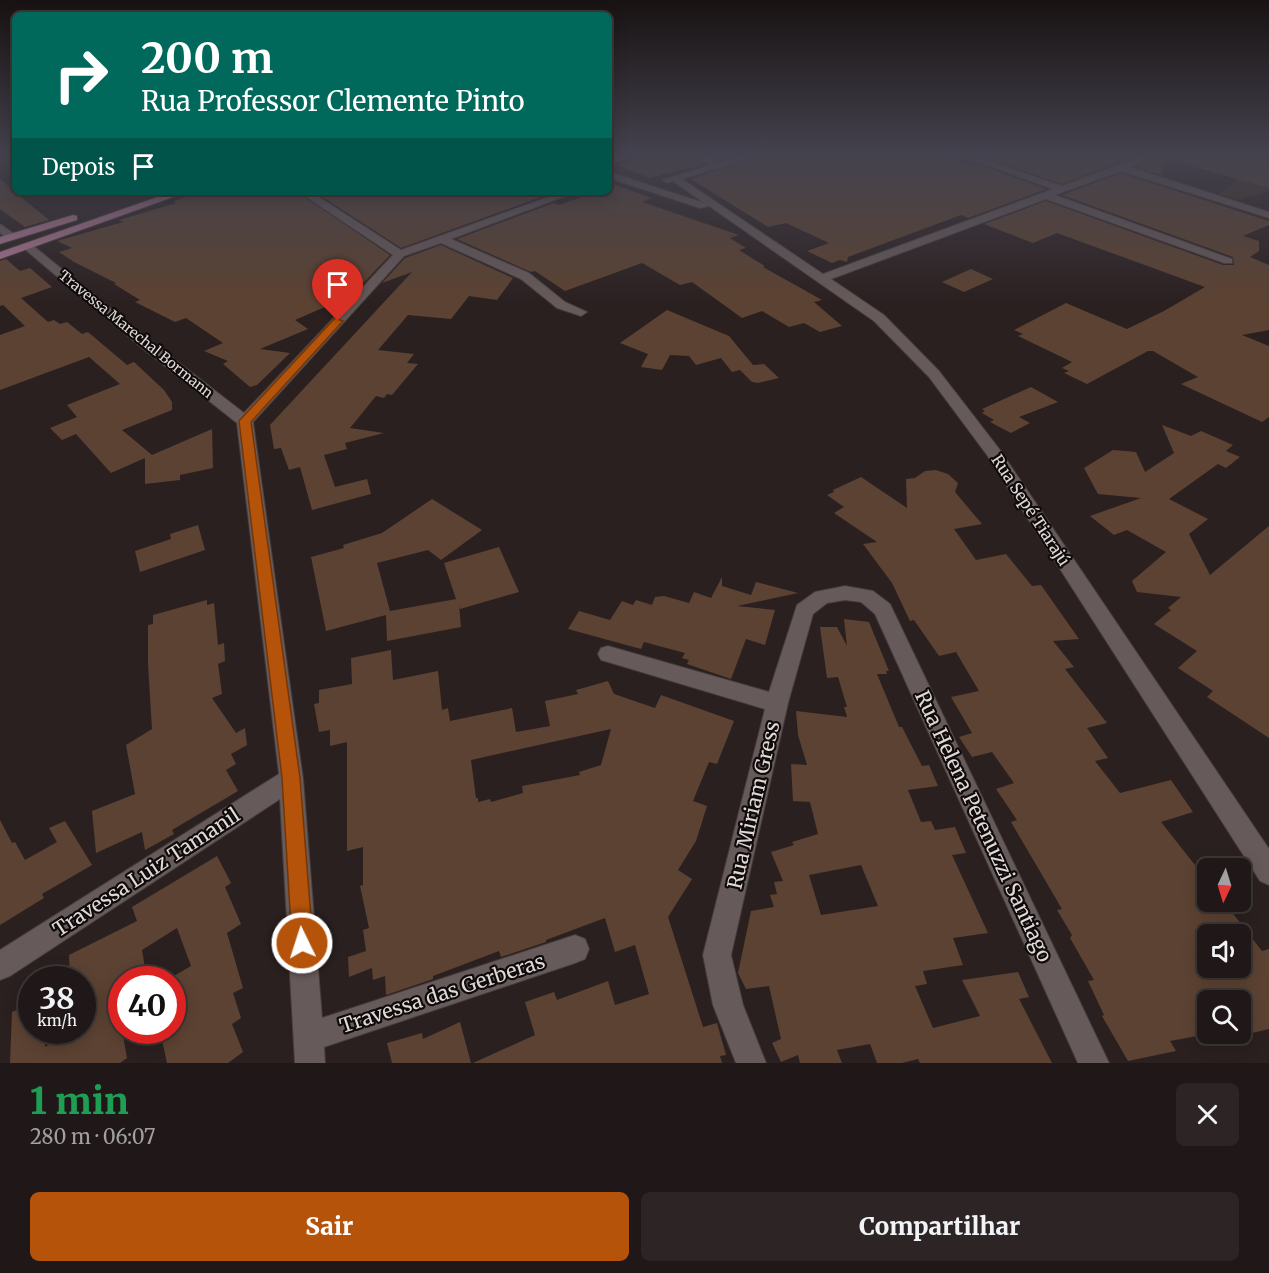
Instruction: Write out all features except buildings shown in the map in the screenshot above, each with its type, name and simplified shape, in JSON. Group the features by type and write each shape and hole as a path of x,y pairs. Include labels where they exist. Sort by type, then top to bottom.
{"main road":[{"path":"0,241 114,204"},
{"path":"0,256 149,204"}],"street":[{"path":"322,204 400,254"},
{"path":"309,1050 291,778 245,421 400,254 539,204"},
{"name":"Rua Sepé Tiarajú","path":"697,204 725,213"},
{"name":"Rua Sepé Tiarajú","path":"712,204 879,318 934,374 994,453 1269,872"},
{"path":"821,279 1027,204"},
{"path":"1069,204 1228,261"},
{"path":"1234,204 1269,215"},
{"path":"0,227 12,237"},
{"path":"441,239 525,276 561,304 581,312"},
{"name":"Travessa Marechal Bormann","path":"27,246 147,345 245,421"},
{"name":"Rua Miriam Gress","path":"752,1063 728,1005 717,955 777,703 804,610 822,597 844,593 866,596"},
{"name":"Rua Helena Petenuzzi Santiago","path":"866,596 883,609 1094,1063"},
{"path":"608,654 777,703"},
{"name":"Travessa Luiz Tamanil","path":"0,966 291,778"},
{"name":"Travessa das Gerberas","path":"309,1050 575,949"}],"route":[{"path":"302,943 291,778 245,421 338,321"}]}
